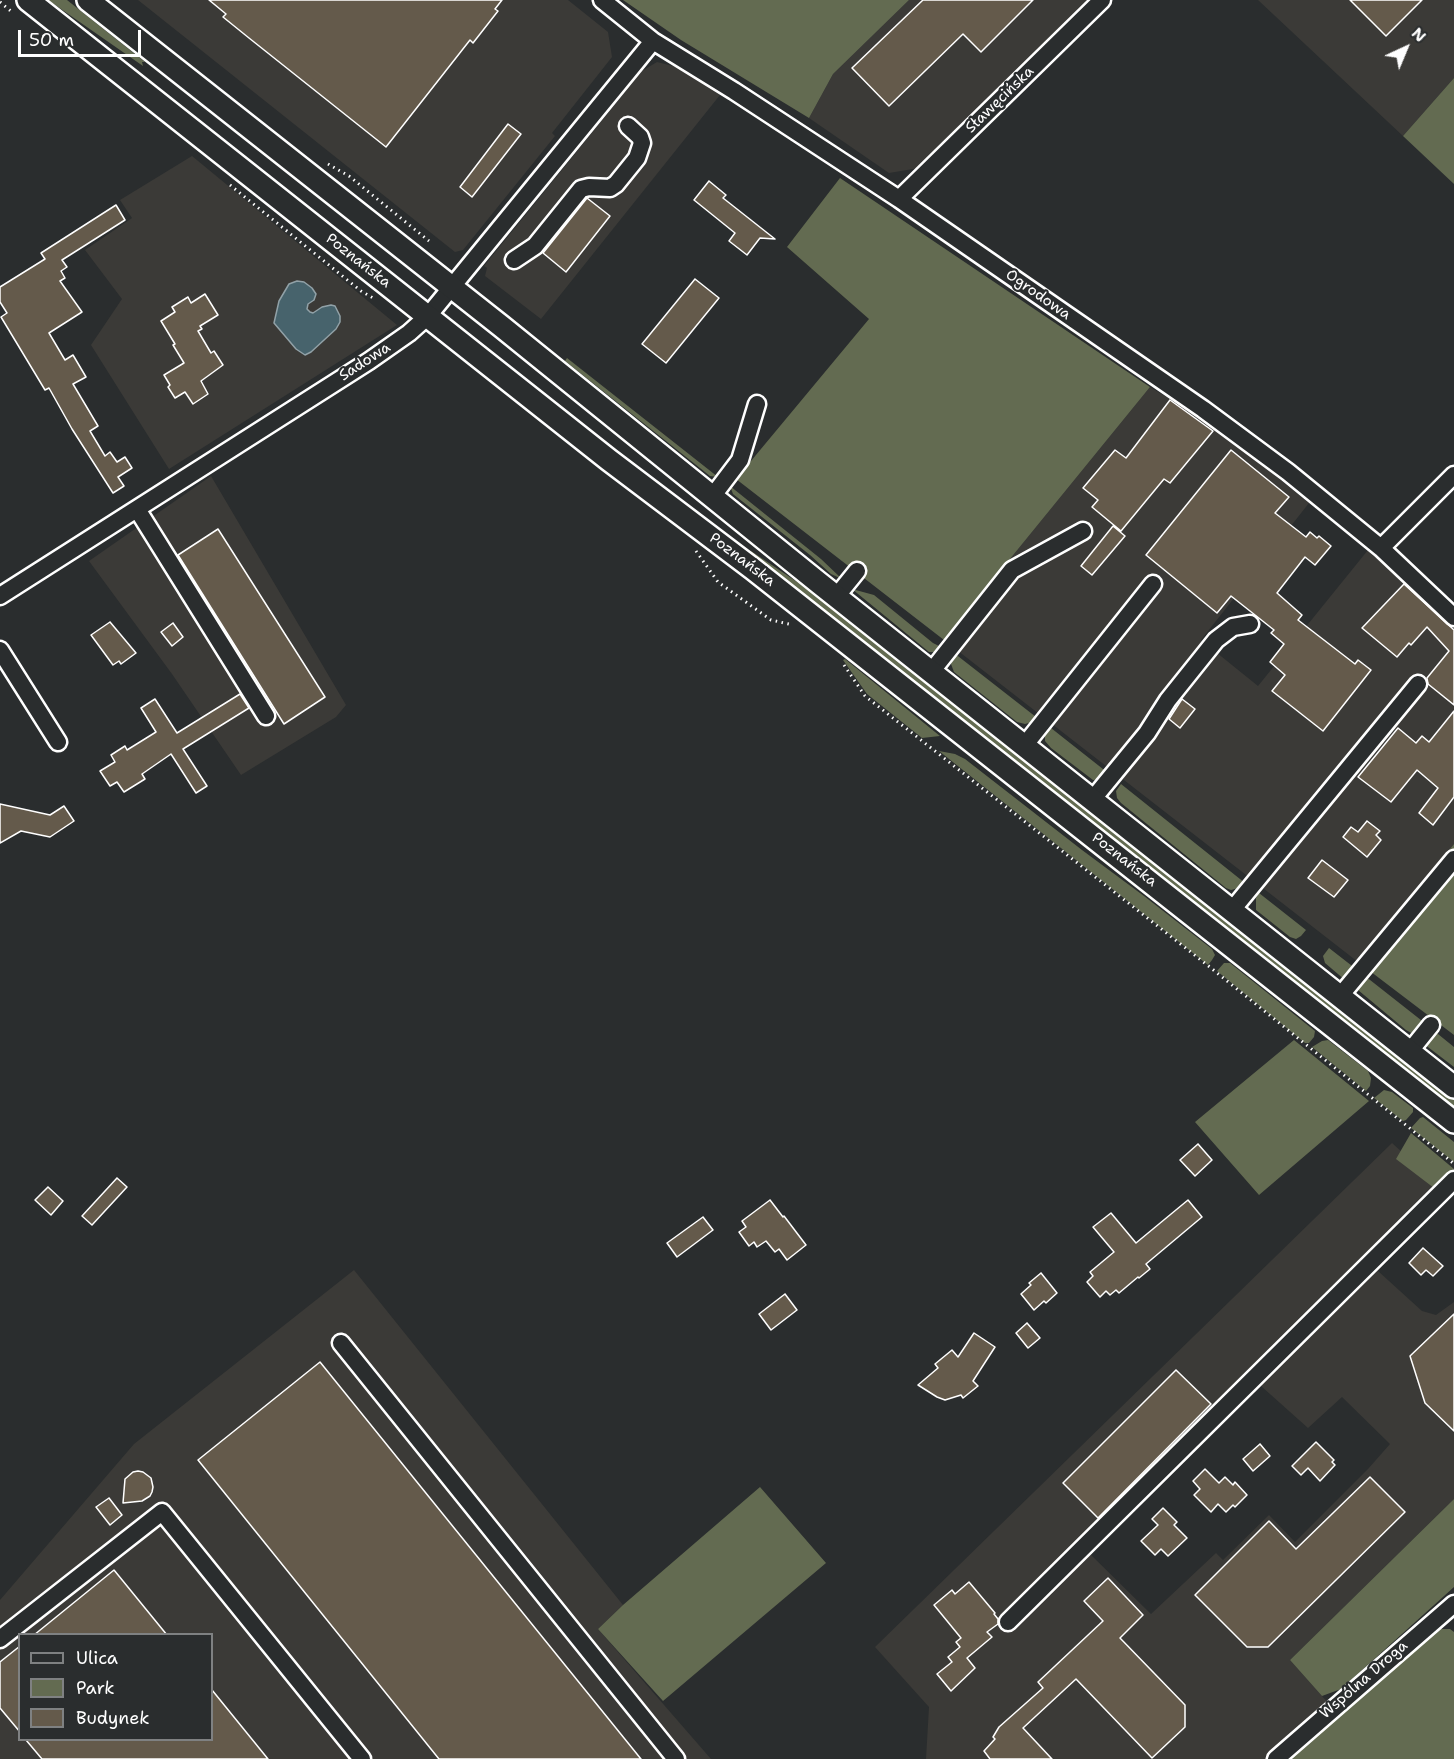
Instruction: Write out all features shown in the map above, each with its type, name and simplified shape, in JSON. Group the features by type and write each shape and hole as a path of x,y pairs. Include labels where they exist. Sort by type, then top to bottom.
{"main road":[{"name":"Poznańska","path":"28,0 609,460 791,598 1454,1122"},
{"name":"Poznańska","path":"88,0 452,287 836,597 1454,1087"}],"street":[{"name":"Ogrodowa","path":"602,0 653,41 899,200 1203,409 1288,472 1381,548 1454,617"},
{"name":"Sławęcińska","path":"899,200 1102,0"},
{"name":"Sadowa","path":"0,596 369,361 409,333 428,316 653,41"},
{"path":"514,260 535,246 577,192 584,187 610,188 616,184 640,151 642,144 640,137 628,126"},
{"path":"712,497 740,460 757,404"},
{"path":"1381,548 1454,475"},
{"path":"137,508 266,716"},
{"path":"931,672 1012,570 1083,531"},
{"path":"836,597 857,571"},
{"path":"1024,746 1153,584"},
{"path":"1092,800 1147,733 1168,700 1216,640 1233,627 1250,624"},
{"path":"0,650 58,742"},
{"path":"1232,910 1418,684"},
{"path":"1340,996 1454,859"},
{"path":"1410,1051 1431,1025"},
{"path":"1008,1622 1454,1180"},
{"path":"341,1343 676,1759"},
{"path":"0,1639 162,1512 362,1759"},
{"name":"Wspólna Droga","path":"1276,1759 1454,1604"}],"path":[{"path":"696,550 718,582 771,620 803,627"},
{"path":"843,663 865,696 1211,968 1454,1165"}],"shaded area":[{"path":"138,0 568,0 608,32 612,57 552,133 555,136 463,250 455,252"},
{"path":"909,0 1088,0 919,168 889,173 809,118 833,74"},
{"path":"1258,0 1454,0 1454,78 1403,136"},
{"path":"657,62 677,67 720,95 541,319 485,276 487,268 484,266 642,71"},
{"path":"192,156 397,325 169,469 91,345 122,299 85,250 132,218 120,200"},
{"path":"1150,387 1213,425 1309,503 1201,640 1258,686 1368,550 1454,627 1454,844 1358,962 944,640"},
{"path":"211,476 346,705 336,717 241,775 172,674 89,561"},
{"path":"1392,1143 1448,1194 1378,1271 1422,1311 1436,1315 1454,1302 1454,1499 1290,1660 1338,1714 1288,1759 926,1759 929,1707 875,1647","holes":["1261,1386 1308,1428 1342,1397 1390,1444 1295,1542 1269,1515 1223,1560 1216,1553 1151,1614 1089,1553"]},
{"path":"354,1270 623,1605 598,1629 711,1759 0,1759 0,1600 134,1444"}],"green space":[{"path":"48,0 67,0 145,62 142,62 143,66"},
{"path":"623,0 909,0 833,74 809,118 681,40"},
{"path":"1454,78 1454,184 1403,136"},
{"path":"840,178 1150,387 944,640 736,479 869,319 787,247"},
{"path":"567,358 718,477 710,476 565,361"},
{"path":"730,486 821,559 842,579 831,574 733,494"},
{"path":"751,551 830,604 1454,1098 1454,1112 752,555"},
{"path":"852,589 874,595 933,643 943,648 936,652 929,652"},
{"path":"954,653 1036,717 1032,722 1025,724 1017,722 954,672 951,664"},
{"path":"845,659 940,736 922,738 867,694 843,660"},
{"path":"1051,728 1108,773 1103,779 1093,780 1051,748 1045,741 1045,735"},
{"path":"939,751 955,754 965,759 1144,896 1212,949 1215,955 1212,960 1208,965"},
{"path":"1121,784 1245,883 1242,887 1231,890 1226,888 1121,803 1116,791"},
{"path":"1454,844 1454,1035 1358,962"},
{"path":"1259,893 1306,930 1301,936 1296,939 1290,937 1256,910 1256,898"},
{"path":"1329,948 1356,969 1345,980 1325,963 1323,956"},
{"path":"1224,963 1230,963 1315,1031 1309,1043 1305,1043 1217,971"},
{"path":"1365,976 1426,1024 1415,1035 1406,1030 1358,990 1358,984"},
{"path":"1433,1030 1454,1047 1454,1067 1424,1044"},
{"path":"1294,1040 1369,1101 1259,1195 1195,1122"},
{"path":"1328,1040 1368,1071 1371,1078 1370,1086 1366,1091 1312,1047"},
{"path":"1384,1090 1392,1092 1413,1108 1413,1112 1406,1120 1403,1121 1374,1098"},
{"path":"1423,1117 1454,1142 1454,1162 1411,1128"},
{"path":"1411,1133 1454,1169 1434,1188 1396,1159"},
{"path":"760,1487 826,1563 663,1701 598,1629"},
{"path":"1454,1499 1454,1587 1341,1689 1322,1696 1290,1660"},
{"path":"1437,1629 1450,1629 1454,1632 1454,1759 1288,1759"}],"water":[{"path":"297,281 304,282 316,294 314,300 308,304 307,309 310,312 313,313 322,307 331,305 335,306 340,316 336,329 305,355 296,349 274,323 279,301 289,284"}],"building":[{"path":"209,0 502,0 495,9 498,11 473,43 470,40 386,147 223,17 226,14"},
{"path":"923,0 1033,0 981,52 963,34 889,106 852,68"},
{"path":"1350,0 1422,0 1386,36"},
{"path":"508,124 521,134 472,197 460,187"},
{"path":"709,181 726,195 723,198 775,239 760,238 747,255 729,241 735,233 694,200"},
{"path":"587,198 610,216 566,272 543,253"},
{"path":"116,205 125,220 62,260 67,267 61,271 65,278 60,281 82,312 49,333 65,360 73,355 86,377 73,384 98,426 90,431 105,456 110,452 117,462 125,457 132,468 118,477 124,486 113,493 49,388 45,390 1,317 7,313 0,302 0,287 45,259 41,253"},
{"path":"695,279 719,298 666,363 642,344"},
{"path":"205,294 218,315 200,326 202,329 198,331 211,353 214,351 223,365 201,381 208,394 193,404 185,392 175,398 168,387 170,385 164,375 184,363 161,321 175,312 172,307 188,297 191,303"},
{"path":"1170,400 1213,431 1170,483 1164,479 1121,531 1092,507 1098,500 1083,488 1115,450 1126,458"},
{"path":"1231,450 1289,497 1275,513 1306,537 1310,532 1331,546 1315,565 1305,557 1277,593 1302,615 1298,620 1355,664 1358,660 1371,670 1323,731 1272,691 1285,675 1270,662 1284,644 1271,633 1274,630 1231,596 1217,613 1146,555"},
{"path":"1113,526 1125,536 1092,575 1081,566"},
{"path":"218,529 325,697 284,724 178,555"},
{"path":"1404,584 1454,630 1454,705 1428,684 1427,678 1449,651 1427,627 1397,657 1362,628"},
{"path":"110,622 136,653 121,664 119,661 113,665 91,635"},
{"path":"173,623 183,637 172,646 161,632"},
{"path":"240,694 249,708 183,749 207,786 196,793 171,754 142,774 145,779 124,792 117,782 110,786 100,771 115,762 111,755 125,746 127,750 156,732 141,708 155,699 177,733"},
{"path":"1182,699 1195,709 1180,728 1169,719"},
{"path":"1454,711 1454,797 1433,825 1419,813 1438,788 1417,770 1391,802 1358,777 1398,728 1416,743 1422,736 1429,742"},
{"path":"0,804 50,815 64,806 74,821 50,837 21,831 0,843"},
{"path":"1367,821 1380,831 1376,835 1381,840 1367,857 1343,837 1351,827 1358,832"},
{"path":"1322,860 1348,880 1334,897 1308,878"},
{"path":"1198,1144 1212,1160 1195,1176 1180,1160"},
{"path":"117,1178 127,1187 92,1225 82,1216"},
{"path":"48,1187 63,1201 51,1215 35,1200"},
{"path":"770,1200 806,1245 787,1260 779,1249 775,1252 766,1241 757,1247 754,1242 749,1246 739,1232 746,1227 742,1221"},
{"path":"1188,1200 1202,1217 1146,1264 1150,1269 1139,1278 1119,1293 1116,1290 1110,1295 1106,1291 1100,1297 1087,1282 1093,1276 1090,1272 1114,1252 1093,1227 1111,1213 1136,1243"},
{"path":"703,1217 713,1230 677,1257 667,1243"},
{"path":"1423,1248 1443,1266 1433,1276 1426,1270 1421,1275 1409,1263"},
{"path":"1041,1273 1057,1293 1034,1310 1021,1294"},
{"path":"785,1294 797,1310 771,1330 759,1314"},
{"path":"1454,1314 1454,1431 1425,1403 1410,1356"},
{"path":"1027,1323 1040,1338 1028,1348 1016,1333"},
{"path":"974,1333 995,1347 973,1381 978,1386 963,1398 961,1395 945,1400 918,1385 938,1368 935,1364 952,1350 958,1357"},
{"path":"320,1362 641,1759 439,1759 198,1460"},
{"path":"1176,1370 1211,1404 1098,1518 1063,1483"},
{"path":"1316,1442 1334,1460 1332,1462 1335,1465 1320,1481 1308,1468 1301,1475 1292,1466"},
{"path":"1260,1444 1270,1456 1253,1471 1243,1459"},
{"path":"1205,1469 1219,1483 1225,1477 1233,1485 1235,1482 1247,1495 1226,1512 1218,1504 1211,1512 1194,1495 1200,1489 1193,1481"},
{"path":"138,1471 151,1478 152,1492 142,1501 123,1503 125,1479"},
{"path":"1370,1477 1405,1512 1268,1647 1247,1647 1195,1595 1269,1521 1296,1549"},
{"path":"109,1498 122,1515 110,1525 96,1507"},
{"path":"1163,1508 1177,1522 1174,1525 1187,1538 1168,1556 1161,1549 1155,1555 1141,1541 1158,1525 1152,1519"},
{"path":"114,1570 165,1633 36,1633"},
{"path":"1108,1578 1143,1615 1120,1638 1185,1705 1185,1727 1152,1758 1076,1679 1023,1728 1052,1759 990,1759 984,1751 995,1739 993,1737 999,1727 1043,1688 1038,1682 1103,1621 1084,1601"},
{"path":"969,1582 995,1613 998,1624 987,1632 992,1637 967,1658 975,1668 951,1691 937,1674 952,1662 948,1657 960,1647 956,1642 961,1638 934,1605 952,1590 955,1594"},
{"path":"18,1648 18,1730 0,1708 0,1662"},
{"path":"213,1691 268,1759 42,1759 27,1741 213,1741"}]}
